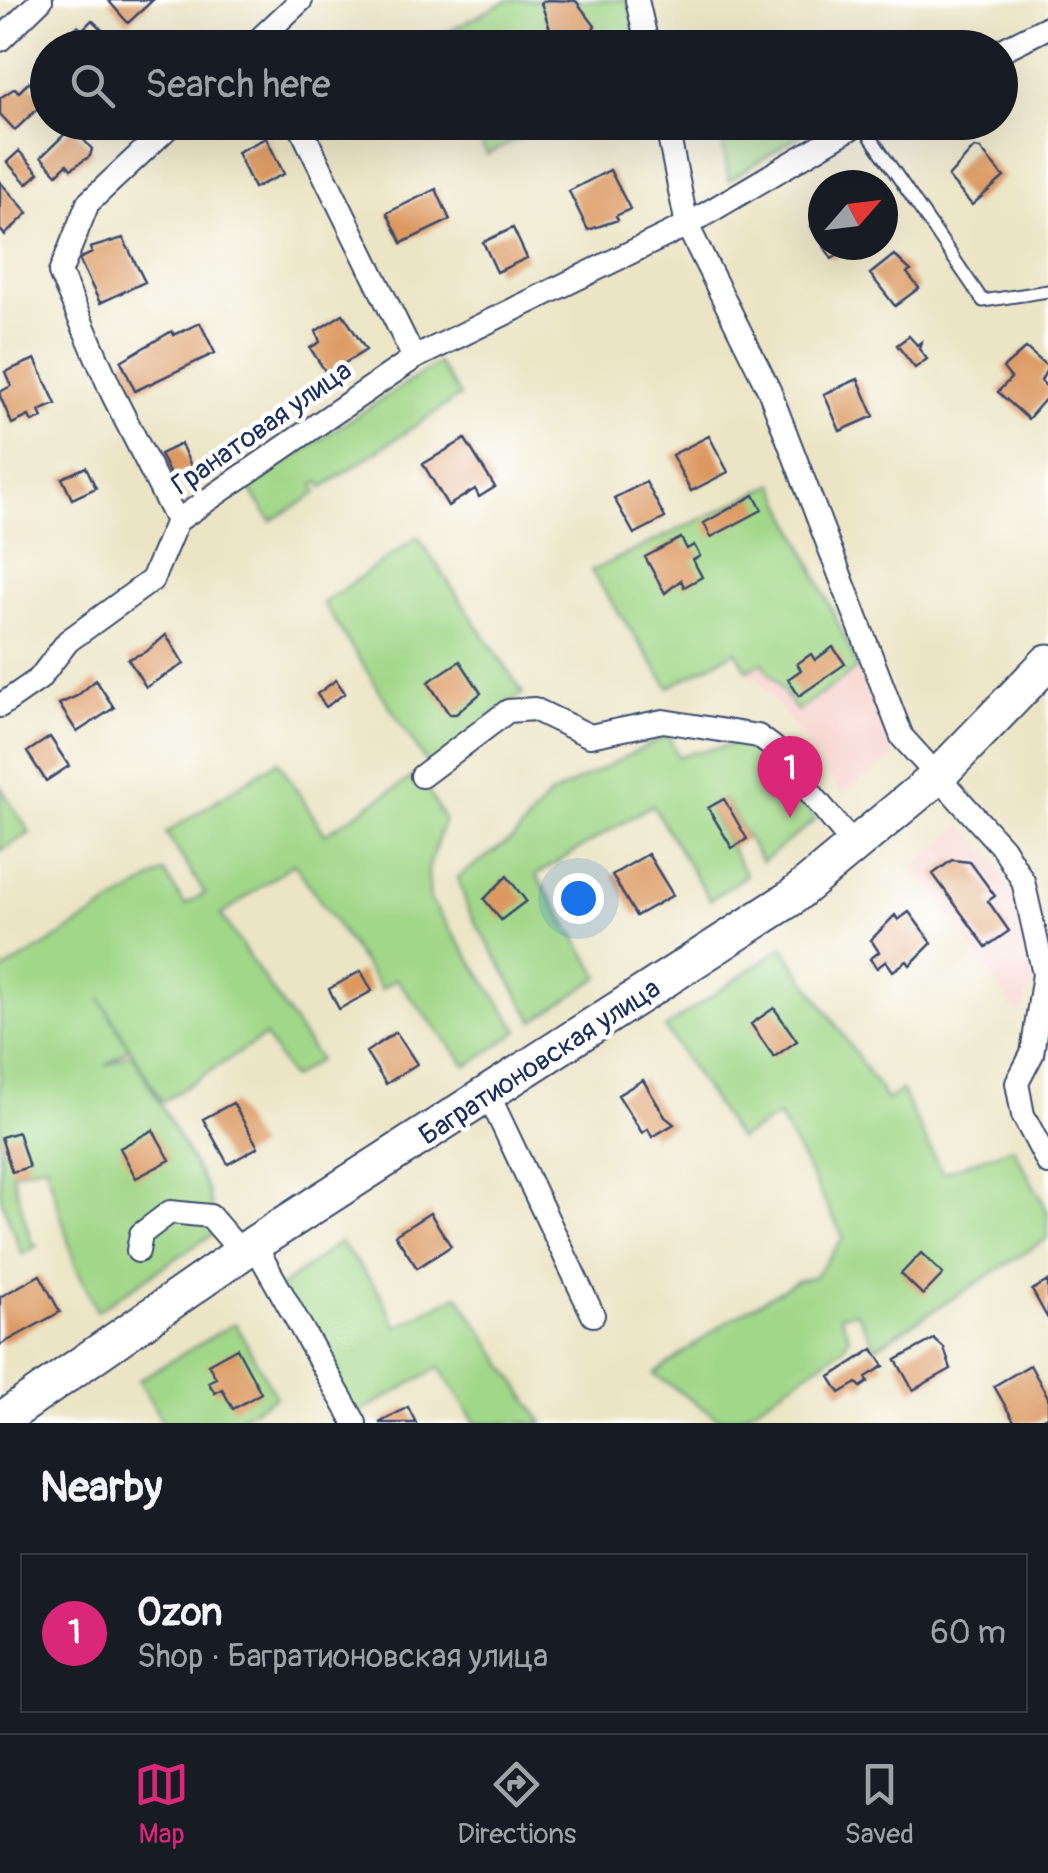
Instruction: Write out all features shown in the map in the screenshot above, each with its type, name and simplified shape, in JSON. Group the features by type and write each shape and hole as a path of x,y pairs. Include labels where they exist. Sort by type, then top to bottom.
{"main road":[{"name":"Багратионовская улица","path":"0,1421 248,1248 791,898 936,778 1048,662"}],"street":[{"path":"0,40 41,0"},
{"path":"271,30 301,0"},
{"path":"637,0 644,30"},
{"path":"1018,42 1048,27"},
{"name":"Гранатовая улица","path":"155,140 88,203 60,272 114,395 177,521 414,358 687,225 832,140"},
{"path":"307,140 414,358"},
{"path":"670,140 687,225 769,390 902,737 1003,848 1023,881 1034,912 1044,974 1042,1014 1032,1054 1017,1083 1023,1114 1048,1163"},
{"path":"0,706 40,679 68,641 152,580 177,521"},
{"path":"422,776 508,711 534,709 590,736 662,720 758,736 773,747 856,848"},
{"path":"488,1094 593,1315"},
{"path":"138,1251 141,1234 170,1212 210,1216 248,1248 355,1423"}],"lane":[{"path":"873,140 982,301 1048,291"}],"shaded area":[{"path":"762,662 797,711 858,668 895,756 842,794 757,676 752,678 747,670"},
{"path":"963,825 992,856 1017,902 1035,981 1019,1015 914,866"}],"green space":[{"path":"508,0 630,0 636,30 452,30"},
{"path":"480,140 516,140 487,155"},
{"path":"722,140 792,140 729,180"},
{"path":"438,363 460,396 323,487 319,482 314,485 317,493 271,521 248,486"},
{"path":"775,484 858,668 797,711 762,662 747,670 736,651 669,687 591,571"},
{"path":"418,537 523,693 429,767 323,603"},
{"path":"668,735 678,756 758,739 815,820 762,862 724,799 708,808 746,875 710,900 652,805 536,875 600,977 534,1021 468,910 458,877 515,837 549,796"},
{"path":"278,761 325,834 419,773 444,820 428,870 430,900 519,1031 467,1066 396,979 381,989 294,863 221,915 319,1060 291,1078 265,1036 162,1102 100,998 129,1048 106,1066 132,1053 207,1189 217,1231 97,1311 75,1264 46,1164 12,1173 31,1241 37,1246 22,1254 0,1196 0,973 164,872 185,905 205,893 166,833"},
{"path":"0,786 30,833 0,851"},
{"path":"783,947 887,1100 901,1090 942,1173 1013,1147 1048,1212 1048,1238 876,1347 856,1312 840,1315 849,1337 843,1348 743,1416 719,1419 654,1374 726,1322 797,1281 814,1277 844,1238 779,1116 738,1139 665,1028"},
{"path":"340,1242 378,1290 397,1327 458,1295 543,1423 475,1423 440,1367 348,1419 279,1288"},
{"path":"235,1323 276,1397 229,1423 163,1423 139,1380"}],"building":[{"path":"108,0 153,0 128,23"},
{"path":"576,1 595,26 592,30 550,30 541,3"},
{"path":"92,20 102,30 82,30"},
{"path":"30,83 30,116 15,130 0,114 0,98 15,88 19,92"},
{"path":"59,140 84,140 92,149 90,156 71,169 67,164 57,174 41,157"},
{"path":"267,140 284,174 254,188 237,152"},
{"path":"974,148 980,149 1004,177 972,205 948,177"},
{"path":"19,151 39,173 27,184 7,162"},
{"path":"610,170 630,209 616,216 618,220 588,230 569,191"},
{"path":"0,182 28,213 5,235 0,230"},
{"path":"436,189 450,220 402,243 387,213"},
{"path":"513,228 527,258 497,272 483,242"},
{"path":"123,238 145,282 100,303 79,259 92,253 90,248"},
{"path":"898,259 911,271 907,273 919,288 895,306 870,274 888,260"},
{"path":"343,314 366,350 327,374 310,348 320,342 316,331"},
{"path":"200,323 215,353 135,391 121,361 172,331 174,335"},
{"path":"909,336 917,345 921,342 919,349 927,359 915,368 897,345"},
{"path":"1026,348 1048,367 1041,381 1048,388 1048,396 1028,419 998,392 1011,378 1003,368"},
{"path":"35,359 56,404 39,411 42,418 32,422 29,416 12,424 0,396 11,386 5,372"},
{"path":"858,379 874,416 840,431 824,394"},
{"path":"709,436 728,472 691,491 672,455"},
{"path":"465,439 495,487 479,497 475,489 448,506 423,464"},
{"path":"181,444 192,468 171,477 160,454"},
{"path":"86,467 96,488 72,499 62,478"},
{"path":"646,482 665,518 634,534 614,498"},
{"path":"754,495 762,510 711,537 704,523"},
{"path":"681,538 687,549 694,545 700,556 693,560 702,577 684,587 681,580 665,593 645,557"},
{"path":"166,635 184,664 146,687 128,659 146,652"},
{"path":"833,647 845,664 799,696 788,679 801,670 797,664 811,654 815,660"},
{"path":"460,661 481,693 456,714 449,714 428,682"},
{"path":"96,680 114,708 77,732 59,704 77,696"},
{"path":"336,680 345,693 326,707 317,694"},
{"path":"50,737 69,766 46,781 27,752"},
{"path":"724,799 747,839 732,848 708,808"},
{"path":"648,854 673,895 636,916 612,875"},
{"path":"952,860 970,862 995,896 988,901 1009,931 986,947 933,874"},
{"path":"507,876 526,901 501,920 484,899"},
{"path":"909,912 932,943 910,965 907,961 893,971 886,961 877,968 870,959 879,952 871,940 895,915 898,920"},
{"path":"361,971 372,991 339,1009 329,989"},
{"path":"774,1008 797,1041 774,1057 751,1024"},
{"path":"396,1032 417,1064 386,1084 366,1052"},
{"path":"643,1080 665,1117 674,1124 652,1137 648,1129 642,1133 618,1095"},
{"path":"233,1103 258,1147 228,1164 203,1119"},
{"path":"153,1130 170,1160 136,1178 120,1148"},
{"path":"18,1132 29,1167 12,1172 1,1137"},
{"path":"430,1213 451,1246 417,1268 395,1235"},
{"path":"921,1253 943,1274 923,1295 901,1274"},
{"path":"40,1275 60,1312 0,1345 0,1297"},
{"path":"1048,1281 1048,1319 1032,1290"},
{"path":"934,1339 944,1348 951,1369 913,1390 896,1360"},
{"path":"237,1348 261,1393 233,1409 222,1389 215,1393 208,1382 216,1378 208,1364"},
{"path":"873,1349 884,1366 866,1377 868,1382 861,1387 857,1383 840,1393 830,1377"},
{"path":"1030,1365 1048,1397 1048,1415 1034,1423 1015,1423 994,1386"},
{"path":"408,1407 416,1423 379,1423"}],"place":[{"name":"Ozon","path":"790,818"}]}
